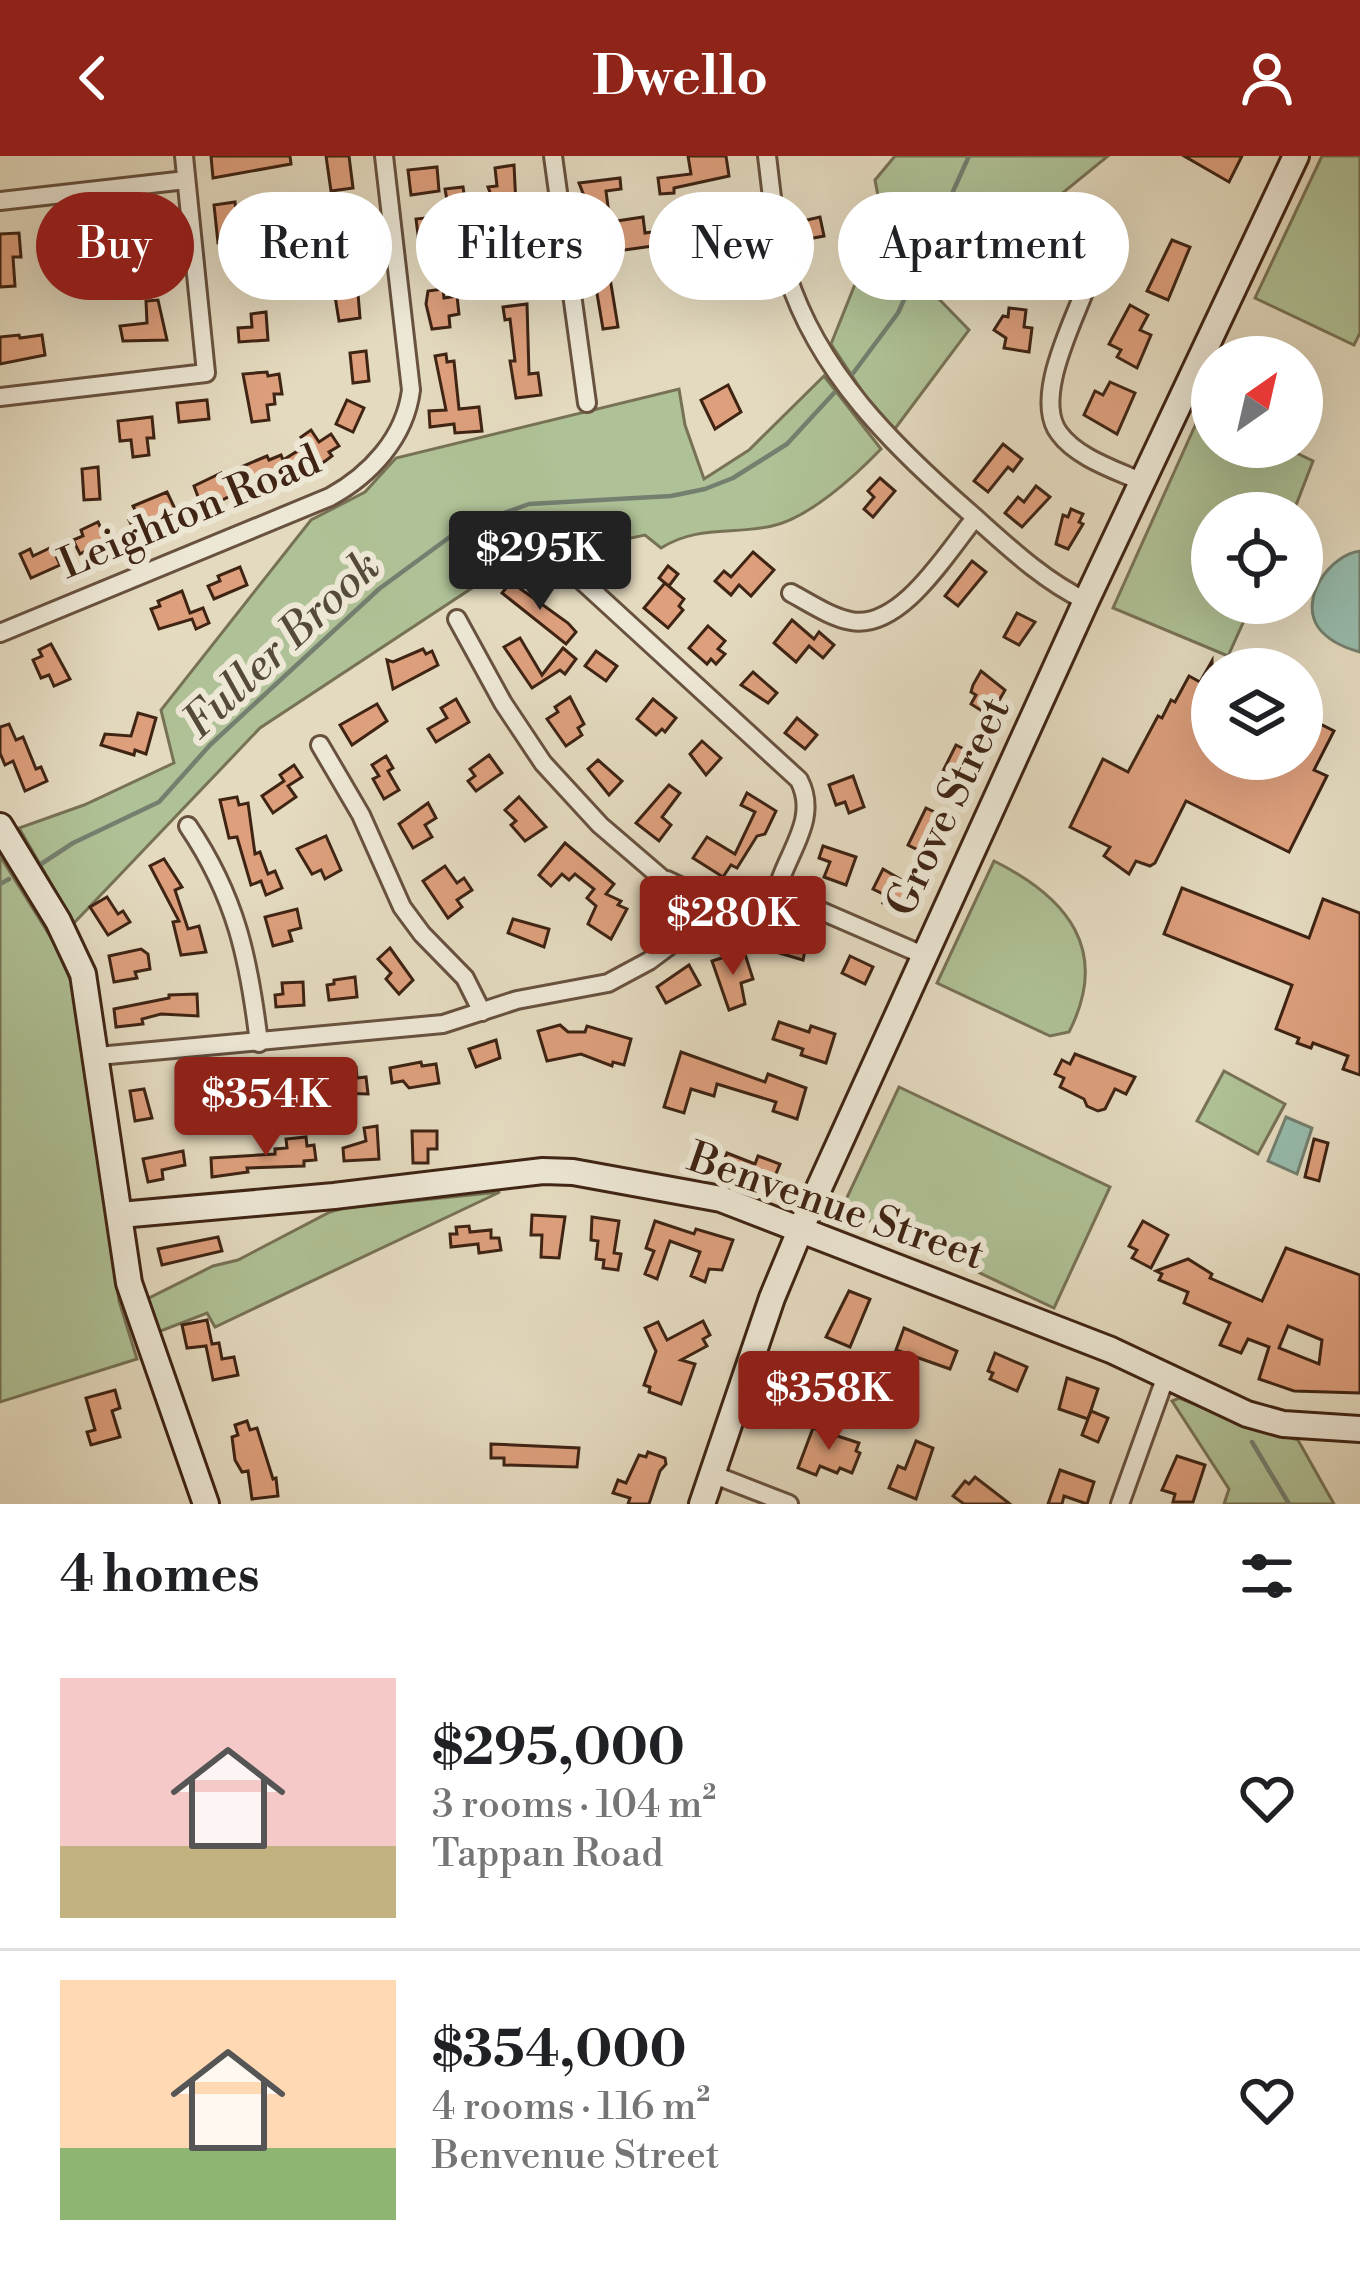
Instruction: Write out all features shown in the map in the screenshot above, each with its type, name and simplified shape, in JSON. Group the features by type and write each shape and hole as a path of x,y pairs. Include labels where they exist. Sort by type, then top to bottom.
{"street":[{"path":"0,397 206,373 184,156"},
{"name":"Leighton Road","path":"0,633 330,497 358,480 380,458 404,418 411,390 384,156"},
{"path":"553,156 587,403"},
{"path":"767,156 787,274 820,347 877,424 975,518 1036,569 1086,601"},
{"name":"Grove Street","path":"702,1504 800,1230 1086,601 1296,156"},
{"path":"0,200 187,180"},
{"path":"1082,300 1054,374 1052,419 1067,442 1142,482"},
{"path":"791,592 842,619 869,622 882,617 907,601 975,518"},
{"path":"557,558 799,780 806,818 778,884 775,904"},
{"path":"457,619 543,763 600,825 663,877 724,906 775,904 830,914 923,955"},
{"path":"320,745 361,815 408,916 465,978 482,1012"},
{"path":"0,826 78,961 90,1000 136,1308 206,1504"},
{"path":"188,826 213,864 235,912 259,1042"},
{"path":"663,877 676,897 677,915 665,948"},
{"path":"98,1056 417,1028 517,1000 608,982 704,920 744,906"},
{"name":"Benvenue Street","path":"120,1215 558,1172 698,1192 1111,1350 1263,1419 1360,1429"},
{"path":"1120,1504 1166,1376"},
{"path":"712,1474 789,1504"}],"shaded area":[{"path":"895,156 1108,156 1064,192 877,192 875,180"},
{"path":"1322,156 1360,156 1360,333 1354,345 1255,298"},
{"path":"849,300 940,300 969,330 894,430 831,344"},
{"path":"824,376 881,449 831,495 772,526 702,533 661,548 645,535 510,563 260,728 74,923 19,828 84,805 174,763 161,710 311,520 365,492 396,458 679,389 685,425 704,479 749,450"},
{"path":"1191,435 1191,468 1310,468 1301,492 1191,492 1191,624 1242,624 1232,648 1209,648 1113,608"},
{"path":"1360,551 1360,652 1337,643 1317,624 1323,624 1323,577 1349,554"},
{"path":"0,856 55,944 72,984 119,1301 137,1359 0,1402"},
{"path":"994,861 1042,891 1075,929 1085,976 1069,1032 1050,1036 937,983"},
{"path":"1224,1071 1285,1104 1258,1154 1197,1121"},
{"path":"899,1087 1110,1187 1054,1308 842,1208"},
{"path":"1286,1117 1312,1128 1297,1174 1268,1161"},
{"path":"500,1192 215,1327 207,1313 158,1332 147,1299 213,1266 238,1260 330,1212"},
{"path":"1179,1398 1298,1440 1334,1504 1224,1504 1229,1489 1172,1401"}],"building":[{"path":"211,156 290,156 291,164 213,178"},
{"path":"326,156 349,156 353,188 331,191"},
{"path":"688,156 726,156 729,176 660,192 658,178 691,174"},
{"path":"1184,156 1242,156 1229,182"},
{"path":"514,165 515,192 490,192 488,187 497,186 495,168"},
{"path":"437,167 439,191 411,195 408,170"},
{"path":"620,178 621,189 583,192 579,183"},
{"path":"643,217 649,247 625,250 625,220"},
{"path":"820,217 824,236 814,238 814,218"},
{"path":"19,233 21,257 13,257 15,286 0,287 0,234"},
{"path":"1172,240 1190,247 1168,300 1147,291"},
{"path":"158,300 167,340 123,341 120,326 147,323 146,301"},
{"path":"336,300 359,300 360,318 339,321"},
{"path":"427,300 457,300 459,314 449,316 450,327 432,329"},
{"path":"598,300 614,300 618,327 603,329"},
{"path":"527,304 529,374 538,373 541,395 516,398 510,319 505,320 503,307"},
{"path":"1130,305 1148,315 1140,330 1151,335 1137,368 1117,357 1121,350 1109,344"},
{"path":"1009,308 1026,310 1024,327 1032,328 1029,352 1004,348 1006,338 994,330 1003,316 1008,317"},
{"path":"266,312 268,340 239,342 238,328 252,327 251,314"},
{"path":"42,335 45,355 0,364 0,337"},
{"path":"366,351 369,381 353,383 350,353"},
{"path":"446,354 447,362 454,361 459,409 479,407 482,431 455,433 454,424 430,427 429,411 446,410 435,356"},
{"path":"267,372 268,376 279,374 282,394 274,394 275,404 267,405 269,420 252,422 243,374"},
{"path":"1110,382 1135,393 1117,434 1084,415 1095,391 1103,395"},
{"path":"728,385 741,412 715,429 701,400"},
{"path":"207,400 209,419 179,422 177,403"},
{"path":"347,400 364,408 353,432 336,424"},
{"path":"152,417 154,438 147,438 149,455 133,457 131,440 120,441 118,421"},
{"path":"311,430 319,442 331,434 339,446 329,452 332,456 313,470 299,463 271,476 274,483 252,492 241,467 267,456 269,460 281,455 283,460 307,445 301,437"},
{"path":"1003,444 1022,459 1013,471 1008,467 988,492 974,481"},
{"path":"98,467 100,499 84,500 82,469"},
{"path":"221,473 230,496 203,510 194,486"},
{"path":"880,478 895,491 873,517 864,509 874,497 868,491"},
{"path":"1036,486 1050,497 1022,527 1005,513 1018,497 1024,502"},
{"path":"167,492 176,511 162,518 166,525 145,535 141,527 134,530 129,520 138,516 133,506"},
{"path":"1071,509 1083,514 1079,522 1083,524 1068,549 1056,544 1063,515 1068,517"},
{"path":"98,522 110,547 92,556 89,549 80,554 73,540"},
{"path":"52,547 60,565 31,578 20,554 30,549 33,556"},
{"path":"753,552 774,570 751,596 739,585 731,595 715,581 724,571 731,577"},
{"path":"972,561 986,572 958,606 945,596"},
{"path":"668,566 678,574 669,586 659,578"},
{"path":"240,567 247,585 214,599 208,586"},
{"path":"511,582 576,632 566,644 502,593"},
{"path":"665,583 684,599 679,606 683,610 668,628 644,608"},
{"path":"182,591 190,613 203,608 209,623 196,629 192,619 159,629 151,609"},
{"path":"1017,613 1035,622 1019,645 1004,637"},
{"path":"792,620 814,639 819,632 834,645 823,658 809,646 796,662 774,643"},
{"path":"708,626 725,641 718,649 725,654 716,664 711,659 707,664 689,648"},
{"path":"520,638 542,675 563,648 576,659 565,674 560,670 532,688 504,647"},
{"path":"51,644 70,679 54,686 49,675 41,678 33,660"},
{"path":"423,649 426,654 432,651 438,665 393,689 387,660 393,662"},
{"path":"596,651 617,666 606,681 585,666"},
{"path":"981,671 1005,690 990,716 971,704"},
{"path":"753,672 777,693 768,703 741,685"},
{"path":"1189,676 1191,780 1323,780 1323,774 1327,776 1289,852 1186,801 1155,863 1136,861 1129,874 1104,856 1110,847 1070,827 1103,759 1128,772 1158,716 1162,718 1171,700 1175,702"},
{"path":"570,697 584,724 578,728 582,735 566,746 547,719"},
{"path":"456,699 469,722 436,742 428,729 447,718 441,708"},
{"path":"653,699 676,718 656,735 637,719"},
{"path":"377,704 387,721 352,745 340,725"},
{"path":"138,713 156,718 146,754 101,745 105,734 131,736"},
{"path":"797,718 817,735 805,749 785,733"},
{"path":"9,724 16,740 23,737 36,769 41,767 47,781 25,791 13,761 5,765 0,753 0,727"},
{"path":"1323,726 1334,731 1323,752"},
{"path":"702,741 721,758 706,775 690,754"},
{"path":"956,745 978,761 963,780 943,771"},
{"path":"489,755 502,773 476,791 468,781 475,776 470,769"},
{"path":"386,756 399,790 384,799 373,779 379,776 372,765"},
{"path":"598,760 622,781 609,795 588,769"},
{"path":"294,765 302,777 288,786 296,797 273,813 262,796 284,781 280,775"},
{"path":"853,776 864,807 849,813 845,802 836,805 829,785"},
{"path":"669,785 680,793 662,817 671,825 659,841 636,823"},
{"path":"747,793 776,811 765,834 757,836 737,868 731,865 723,877 693,858 707,837 735,854 755,812 741,805"},
{"path":"237,797 239,805 248,803 255,854 260,852 268,874 275,871 282,888 266,895 261,881 251,885 237,837 229,838 220,800"},
{"path":"519,797 546,827 525,841 505,810"},
{"path":"428,803 436,818 425,825 432,837 413,848 399,824"},
{"path":"926,808 941,815 922,852 908,845"},
{"path":"326,836 341,870 325,879 321,870 312,874 297,849"},
{"path":"565,843 614,884 606,894 627,909 611,939 588,924 596,906 587,898 594,889 575,874 569,880 562,874 551,886 539,875"},
{"path":"823,846 856,857 846,885 824,877 830,862 819,858"},
{"path":"164,859 182,887 175,890 188,929 199,926 206,952 181,955 173,922 179,921 150,866"},
{"path":"445,866 457,883 464,878 472,890 457,900 462,907 448,918 423,881"},
{"path":"883,869 912,886 900,910 883,903 887,896 873,889"},
{"path":"1182,888 1309,938 1323,899 1360,913 1360,1075 1343,1069 1348,1056 1313,1043 1311,1048 1297,1043 1299,1038 1276,1029 1292,985 1164,934"},
{"path":"107,897 130,922 108,935 90,907"},
{"path":"297,909 301,928 289,931 292,941 273,946 265,917"},
{"path":"513,919 549,929 544,947 508,933"},
{"path":"780,935 807,941 803,960 769,950 772,939 779,940"},
{"path":"390,948 413,980 399,994 386,979 391,973 378,959"},
{"path":"141,949 148,954 150,969 135,972 137,978 114,982 109,956"},
{"path":"744,951 753,979 741,983 745,1004 729,1010 712,961"},
{"path":"850,956 873,967 865,984 842,973"},
{"path":"689,965 700,985 666,1003 657,987"},
{"path":"355,977 357,997 329,1000 327,985"},
{"path":"303,982 304,1005 276,1007 275,995 283,994 282,983"},
{"path":"197,994 198,1016 161,1014 142,1019 143,1024 116,1027 114,1009 169,995"},
{"path":"779,1022 835,1034 826,1063 773,1039"},
{"path":"560,1025 568,1032 585,1032 587,1026 631,1039 624,1065 613,1062 612,1066 581,1054 547,1061 538,1031"},
{"path":"496,1040 500,1058 476,1067 469,1049"},
{"path":"681,1052 765,1082 768,1074 806,1088 797,1119 773,1111 776,1102 717,1084 714,1096 691,1089 684,1113 664,1107"},
{"path":"1075,1054 1135,1077 1126,1094 1115,1089 1105,1109 1098,1111 1060,1087 1064,1078 1055,1074 1062,1060 1070,1064"},
{"path":"421,1062 422,1066 436,1064 439,1083 409,1088 403,1081 392,1083 390,1068"},
{"path":"356,1067 357,1078 366,1077 368,1094 335,1093 334,1068"},
{"path":"302,1075 305,1091 292,1093 294,1106 274,1109 273,1101 267,1101 263,1077"},
{"path":"234,1077 238,1102 196,1104 193,1083"},
{"path":"144,1089 152,1118 135,1121 130,1091"},
{"path":"377,1126 379,1159 344,1161 343,1148 366,1141 364,1128"},
{"path":"412,1131 437,1131 437,1149 428,1149 428,1163 413,1163"},
{"path":"306,1137 307,1146 314,1145 316,1160 304,1161 304,1166 247,1168 248,1172 212,1177 211,1158 275,1154 275,1149 287,1148 286,1139"},
{"path":"1314,1139 1328,1143 1319,1181 1305,1177"},
{"path":"183,1151 185,1165 162,1170 163,1179 148,1182 143,1159"},
{"path":"727,1153 755,1164 758,1156 780,1164 770,1188 721,1169"},
{"path":"532,1215 565,1217 559,1258 541,1257 542,1235 531,1235"},
{"path":"592,1217 619,1221 614,1253 621,1254 618,1270 603,1268 604,1260 596,1259 598,1241 591,1240"},
{"path":"655,1221 733,1240 722,1270 709,1269 705,1282 691,1276 700,1252 670,1241 657,1279 645,1274 654,1251 646,1248"},
{"path":"1143,1221 1168,1235 1151,1268 1132,1258 1137,1250 1129,1246"},
{"path":"469,1226 470,1232 491,1230 501,1250 479,1253 478,1244 451,1247 450,1234 457,1234 456,1227"},
{"path":"218,1237 222,1251 162,1265 158,1249"},
{"path":"1286,1248 1360,1275 1360,1393 1294,1391 1259,1379 1269,1347 1248,1339 1241,1353 1220,1345 1230,1323 1184,1303 1188,1292 1159,1280 1162,1274 1156,1271 1188,1259 1212,1274 1210,1278 1262,1301","holes":["1288,1326 1322,1340 1319,1364 1279,1348"]},
{"path":"849,1291 870,1299 850,1347 826,1337"},
{"path":"207,1320 212,1344 219,1343 222,1359 234,1357 238,1375 213,1380 206,1346 187,1348 182,1325"},
{"path":"703,1321 710,1335 703,1339 707,1346 681,1360 695,1364 681,1404 649,1392 650,1387 644,1385 656,1351 645,1328 658,1322 667,1340"},
{"path":"904,1328 957,1351 950,1369 896,1350"},
{"path":"995,1353 1027,1367 1017,1391 990,1379"},
{"path":"1067,1378 1098,1389 1088,1419 1059,1409"},
{"path":"833,1380 858,1391 850,1409 826,1398"},
{"path":"115,1390 120,1408 112,1411 120,1437 91,1445 87,1432 95,1430 86,1398"},
{"path":"1091,1411 1108,1418 1098,1442 1082,1435"},
{"path":"247,1421 250,1430 257,1428 278,1496 252,1499 248,1471 242,1472 235,1460 235,1425"},
{"path":"813,1428 859,1443 852,1473 820,1466 816,1475 798,1468"},
{"path":"916,1441 933,1448 916,1499 889,1488 898,1466 905,1469"},
{"path":"491,1444 579,1448 577,1467 504,1465 504,1458 491,1458"},
{"path":"648,1452 665,1458 666,1464 649,1504 628,1504 630,1498 613,1493 618,1480 626,1483 639,1455 646,1457"},
{"path":"1177,1456 1205,1465 1193,1502 1173,1502 1175,1494 1162,1490"},
{"path":"1060,1470 1094,1482 1087,1504 1064,1496 1062,1504 1048,1504"},
{"path":"975,1477 1010,1504 964,1504 953,1496"}],"waterway":[{"name":"Fuller Brook","path":"851,376 898,313 969,156"},
{"name":"Fuller Brook","path":"38,866 73,843 159,802 210,745 379,589 462,528 529,504 671,496 705,489 733,478 787,444 834,393"},
{"name":"Fuller Brook","path":"0,884 9,879"},
{"path":"1252,1442 1289,1504"}]}
